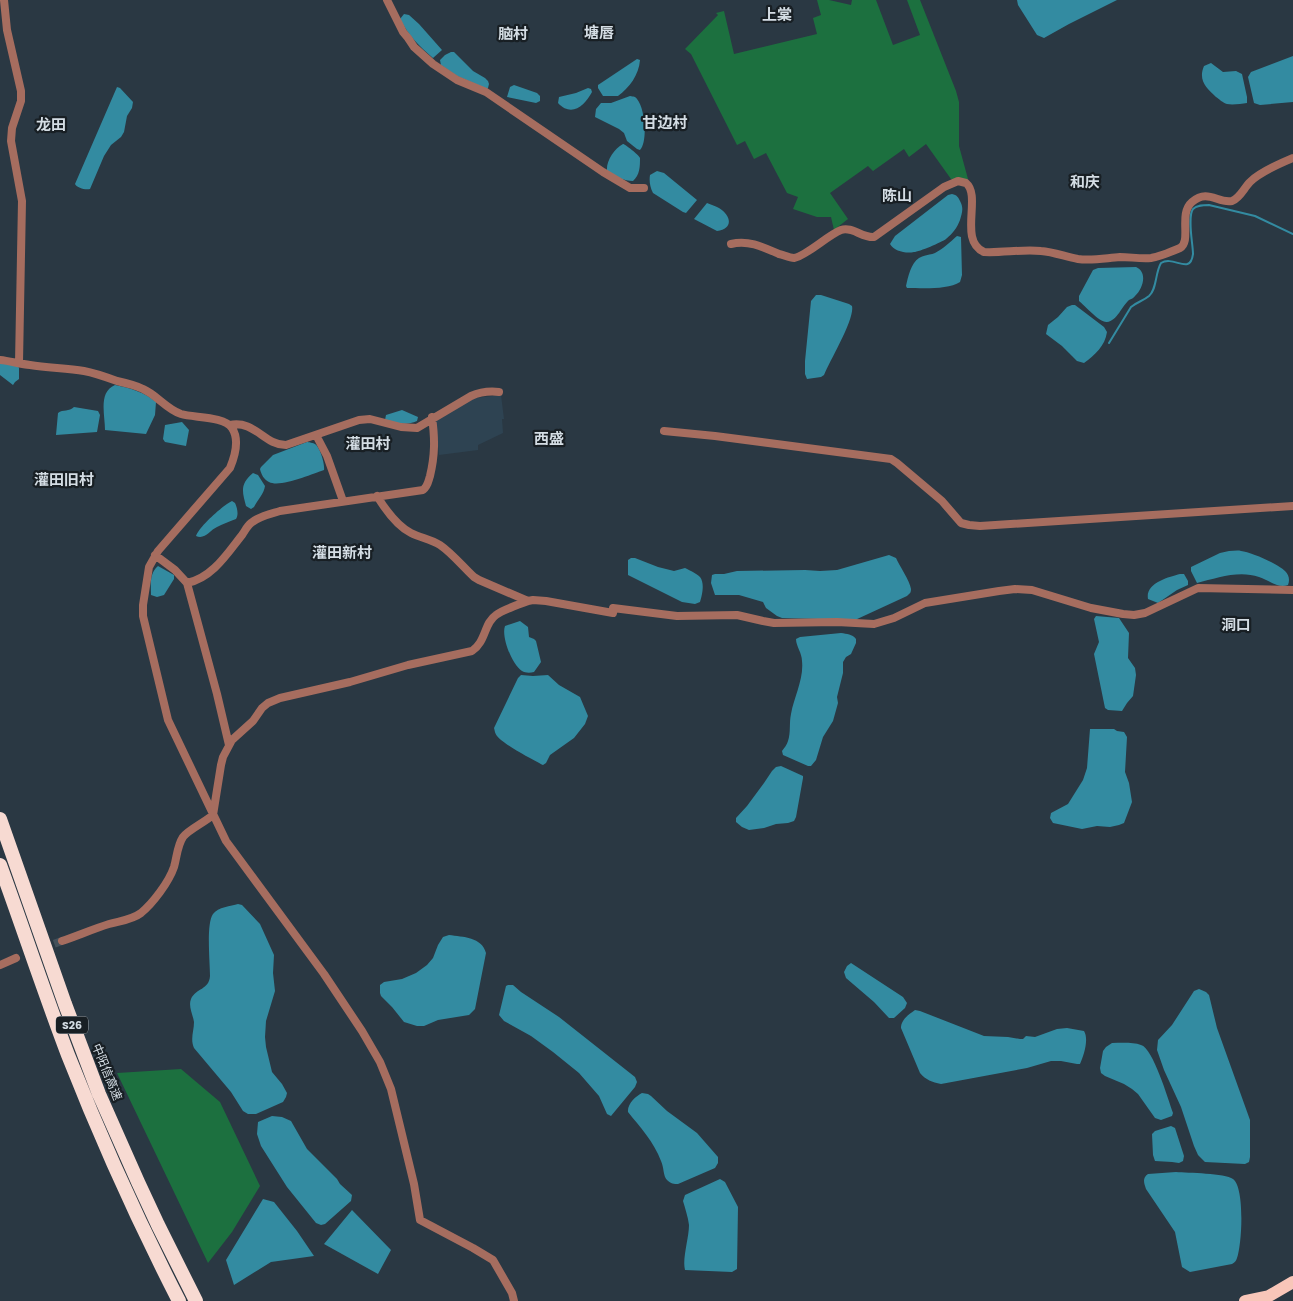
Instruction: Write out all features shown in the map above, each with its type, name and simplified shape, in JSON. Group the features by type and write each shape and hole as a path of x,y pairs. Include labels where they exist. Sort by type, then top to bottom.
{"highway":[{"name":"中阳信高速","path":"0,819 55,977 118,1138 196,1301"},
{"name":"S26","path":"0,865 68,1054 104,1144 144,1232 180,1301"},
{"path":"1269,1296 1293,1282"},
{"path":"1245,1301 1293,1290"}],"street":[{"path":"4,0 7,30 22,91 10,141 22,201 19,363"},
{"path":"387,0 403,32 414,47 428,60 458,80 486,92 603,172 630,188 644,188"},
{"path":"731,244 748,242 794,258 840,230 848,230 866,237 874,237 944,187 958,182 966,183 971,189 973,240 975,246 984,252 1043,251 1085,260 1121,257 1151,258 1181,247 1185,237 1185,216 1187,208 1192,202 1204,196 1226,201 1234,200 1256,177 1293,158"},
{"path":"0,360 85,372 144,389 181,414 222,421 230,426 235,435 234,460 230,468 155,555 149,567 143,598 144,616 168,720 226,841 324,974 380,1062 391,1090 414,1184 420,1220 493,1260 512,1293 514,1301"},
{"path":"230,426 236,424 247,426 278,444 286,445 359,420 370,419 401,427 416,428 432,417 476,394 489,391 499,392"},
{"path":"187,582 212,570 255,520 280,511 424,490 434,461 435,438 432,417"},
{"path":"664,431 725,437 891,459 942,501 958,521 969,525 980,526 1293,506"},
{"path":"316,435 327,456 343,501"},
{"path":"377,496 405,529 412,534 440,545 479,580 528,600 613,611 677,616 737,615 774,623 837,622 874,624 894,618 925,603 1015,589 1037,591 1091,608 1123,614 1145,613 1198,588 1293,590"},
{"path":"155,555 187,582 229,745"},
{"path":"62,941 108,924 134,918 155,898 170,877 183,838 188,832 213,815 221,765 229,745 268,703 280,698 350,682 408,665 472,651 480,644 494,616 528,600"},
{"path":"0,965 16,958"}],"shaded area":[{"path":"501,395 504,419 502,419 503,433 478,445 478,450 439,455 435,418 467,399"}],"green space":[{"path":"817,0 829,0 851,5 852,0 876,0 893,45 920,35 907,0 920,0 959,102 959,146 968,179 951,179 926,144 909,157 904,149 873,171 868,166 830,193 848,219 834,230 831,217 817,217 793,209 798,197 787,193 766,153 754,159 745,141 737,145 691,54 685,49 718,15 716,13 724,11 734,54 817,34 813,18 821,15"},
{"path":"181,1069 220,1102 260,1186 232,1232 208,1263 117,1073"}],"water":[{"path":"1017,0 1117,0 1044,38 1037,35 1018,5"},
{"path":"404,14 409,15 419,24 442,50 433,58 407,30 400,19"},
{"path":"454,52 473,71 488,81 487,89 457,76 441,65 440,60"},
{"path":"1293,56 1293,102 1260,105 1254,103 1248,77 1251,72"},
{"path":"637,59 640,60 638,71 626,89 618,96 603,96 598,85"},
{"path":"1211,63 1223,72 1236,71 1242,74 1247,103 1227,104 1209,90 1204,83 1202,71 1204,66"},
{"path":"514,85 537,93 540,96 540,101 536,103 507,97 510,87"},
{"path":"117,87 133,102 127,116 124,132 111,145 104,156 90,189 77,187 75,184"},
{"path":"588,88 592,92 578,108 568,109 558,103 559,97"},
{"path":"630,96 635,97 640,103 644,117 645,133 640,150 627,141 624,133 619,129 595,117 596,109 601,103 611,103"},
{"path":"623,144 640,158 640,167 633,181 623,179 607,171 611,156"},
{"path":"657,171 664,173 697,200 686,213 653,193 650,175"},
{"path":"952,194 959,198 962,210 958,226 946,239 911,253 900,251 890,244 895,236 948,195"},
{"path":"707,203 719,208 726,214 729,221 726,228 717,231 694,219"},
{"path":"957,236 961,237 962,275 960,282 955,285 942,287 907,288 909,275 916,260 933,254"},
{"path":"1136,267 1142,273 1142,285 1138,293 1126,303 1111,321 1104,322 1079,301 1079,296 1093,270 1098,268"},
{"path":"816,295 849,304 852,306 852,312 846,330 824,375 807,379 805,361 811,301"},
{"path":"1075,305 1104,327 1107,332 1099,350 1084,363 1077,361 1046,334 1048,325 1067,307"},
{"path":"0,363 18,366 19,379 13,385 0,375"},
{"path":"115,385 137,391 156,402 155,415 146,434 105,430 104,398 110,388"},
{"path":"74,407 98,411 100,415 97,432 56,435 58,413"},
{"path":"402,410 418,417 417,421 405,424 385,420 386,415"},
{"path":"182,422 189,430 186,446 165,442 163,439 165,425"},
{"path":"307,442 319,448 324,470 281,483 269,482 264,478 260,469 273,455"},
{"path":"253,473 258,475 265,486 262,494 251,509 246,506 243,488"},
{"path":"232,501 237,509 236,519 217,527 205,536 196,536 201,527 211,517"},
{"path":"1229,551 1245,552 1277,565 1287,574 1289,579 1288,585 1277,585 1259,577 1244,574 1197,583 1191,567 1220,553"},
{"path":"889,555 896,558 909,582 911,592 907,596 855,620 782,618 766,608 763,602 739,595 715,595 711,583 712,575 715,574 737,571 837,570"},
{"path":"631,558 674,571 685,568 695,573 702,580 703,586 700,602 695,604 682,602 628,575 628,560"},
{"path":"158,566 174,575 174,579 164,595 157,597 151,595 151,583 153,572"},
{"path":"1184,574 1188,585 1158,603 1148,599 1148,593 1154,585 1164,579"},
{"path":"1096,616 1119,618 1129,633 1128,658 1135,668 1136,675 1133,696 1122,711 1105,708 1094,654 1099,642 1094,619"},
{"path":"520,621 528,627 529,637 536,641 541,662 534,672 525,672 518,668 511,657 506,643 505,626"},
{"path":"841,633 853,636 856,639 856,643 851,654 843,662 843,673 837,697 838,703 833,721 823,737 816,760 811,766 808,766 783,755 782,751 789,738 791,714 802,674 802,658 796,639"},
{"path":"521,675 548,675 559,685 580,697 588,716 585,724 574,738 550,755 543,765 505,743 497,736 494,728"},
{"path":"1090,729 1114,729 1124,732 1127,737 1125,772 1132,802 1124,823 1110,827 1097,826 1082,829 1053,823 1050,818 1051,813 1068,804 1083,780 1087,768"},
{"path":"781,766 803,776 794,821 749,830 742,827 736,822 736,818 772,771 776,767"},
{"path":"238,904 242,905 260,924 274,955 275,991 266,1021 265,1037 272,1072 287,1093 283,1102 256,1114 248,1114 243,1111 231,1092 194,1048 192,1041 194,1022 190,1002 193,995 205,987 209,981 209,934 211,919 218,910"},
{"path":"449,935 466,937 476,941 484,948 486,953 475,1009 469,1015 438,1020 424,1026 404,1022 381,996 380,985 384,982 402,979 416,973 433,958 443,937"},
{"path":"851,963 903,997 907,1003 905,1008 894,1018 889,1018 846,978 844,972"},
{"path":"513,985 559,1017 635,1077 637,1082 635,1087 611,1116 607,1114 599,1096 579,1073 531,1036 504,1021 499,1015 506,986"},
{"path":"1199,989 1209,995 1217,1028 1250,1120 1250,1157 1249,1162 1245,1164 1205,1162 1198,1155 1181,1107 1157,1050 1158,1040 1172,1025 1194,991"},
{"path":"915,1010 984,1036 1023,1039 1026,1036 1035,1037 1057,1029 1067,1028 1084,1031 1086,1043 1080,1064 1051,1061 1027,1068 941,1084 927,1079 920,1073 901,1028 907,1016"},
{"path":"1112,1043 1134,1043 1146,1048 1160,1075 1173,1113 1172,1116 1161,1120 1155,1118 1138,1094 1132,1089 1101,1073 1103,1051"},
{"path":"642,1093 651,1096 667,1111 697,1133 718,1157 718,1163 715,1168 678,1184 667,1180 655,1147 628,1112 630,1103"},
{"path":"272,1116 282,1117 291,1121 307,1149 352,1195 351,1201 325,1224 316,1223 287,1187 261,1146 257,1134 258,1122"},
{"path":"1171,1126 1175,1128 1184,1156 1183,1161 1179,1163 1155,1161 1152,1134 1155,1131"},
{"path":"1176,1172 1229,1177 1237,1184 1241,1204 1241,1229 1239,1251 1237,1258 1232,1264 1190,1272 1182,1267 1175,1232 1146,1189 1144,1181 1148,1174"},
{"path":"720,1179 725,1182 738,1207 737,1269 732,1272 685,1270 684,1260 689,1225 683,1201 685,1195"},
{"path":"263,1199 274,1202 314,1256 271,1262 234,1285 226,1260"},
{"path":"352,1210 391,1250 378,1274 324,1244"}],"waterway":[{"path":"1109,343 1131,307 1152,293 1161,263 1171,261 1189,264 1193,254 1190,218 1193,209 1209,205 1255,216 1293,234"}],"tunnel":[{"path":"43,948 62,941"}],"district":[{"name":"上棠","path":"777,15"},
{"name":"塘唇","path":"599,33"},
{"name":"脑村","path":"513,34"},
{"name":"甘边村","path":"665,123"},
{"name":"龙田","path":"51,125"},
{"name":"和庆","path":"1085,182"},
{"name":"陈山","path":"897,196"},
{"name":"西盛","path":"549,439"},
{"name":"灌田村","path":"368,444"},
{"name":"灌田旧村","path":"64,480"},
{"name":"灌田新村","path":"342,553"},
{"name":"洞口","path":"1236,625"}]}
